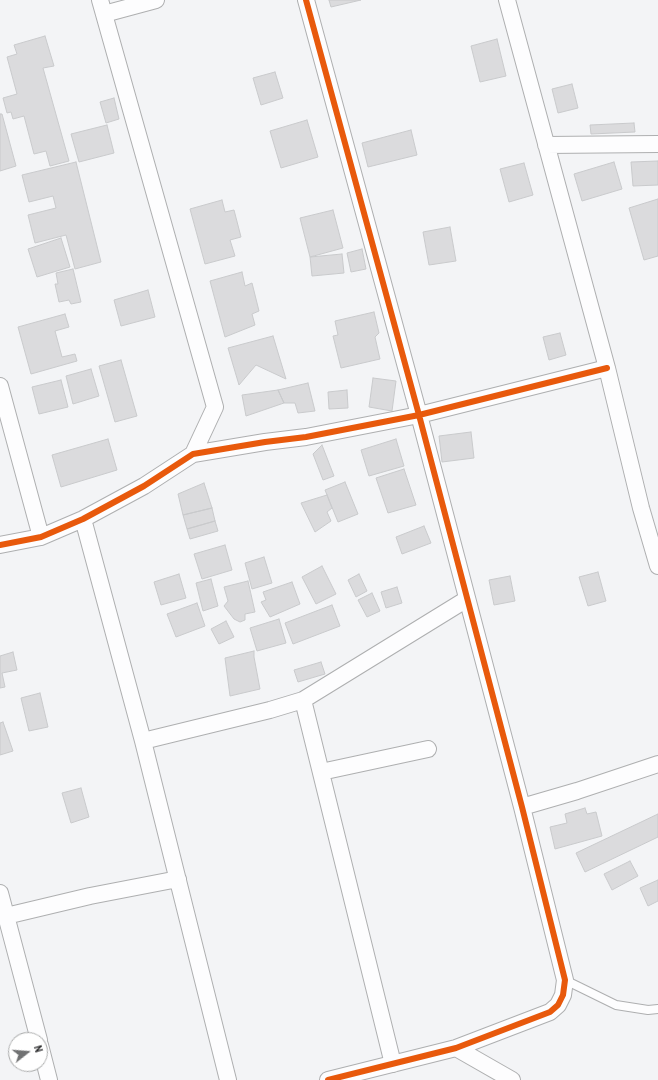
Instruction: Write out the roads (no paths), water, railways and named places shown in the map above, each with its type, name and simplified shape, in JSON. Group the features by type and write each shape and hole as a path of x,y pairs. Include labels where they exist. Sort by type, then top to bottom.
{"street":[{"path":"156,0 102,7 215,407 193,454"},
{"path":"306,0 419,415 522,807 565,980 564,995 558,1005 550,1012 456,1048 328,1080"},
{"path":"507,0 607,368 641,508 658,566"},
{"path":"546,145 658,144"},
{"path":"0,545 42,537 83,519 144,486 193,454 306,437 419,415 607,368"},
{"path":"0,386 42,537"},
{"path":"83,519 143,741 228,1080"},
{"path":"143,741 270,710 303,700 467,599"},
{"path":"303,700 393,1064"},
{"path":"321,772 406,752 428,749"},
{"path":"522,807 600,784 658,764"},
{"path":"6,916 90,896 178,879"},
{"path":"0,893 37,1032"},
{"path":"456,1048 506,1079"}],"lane":[{"path":"565,980 616,1005 648,1010 658,1009"}]}
